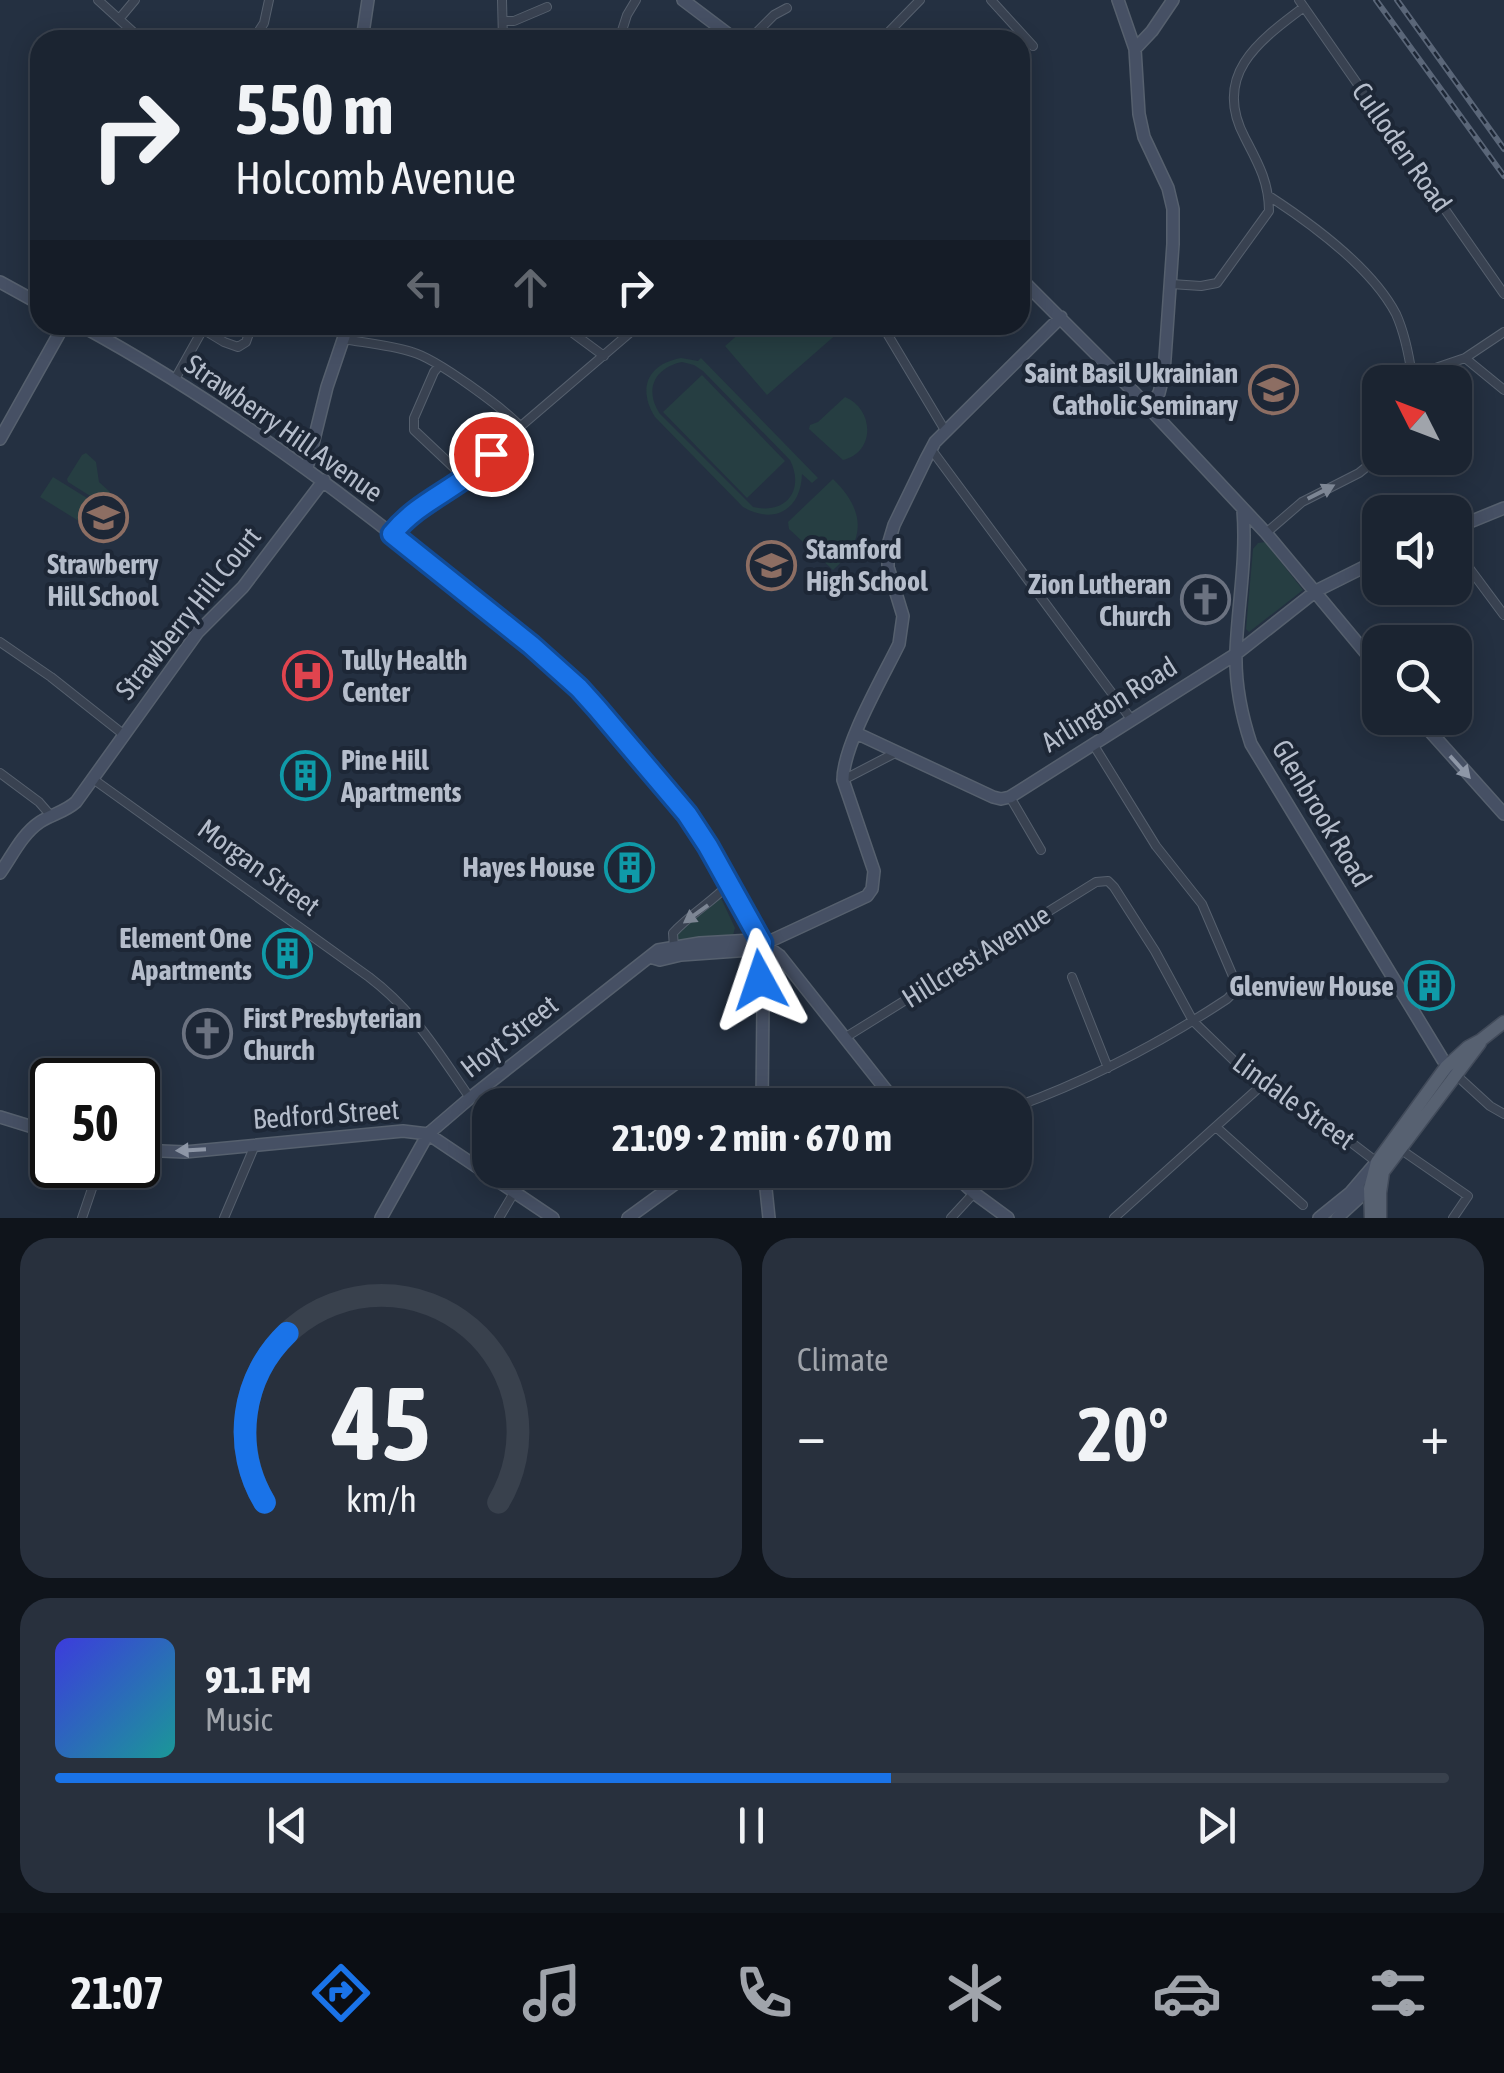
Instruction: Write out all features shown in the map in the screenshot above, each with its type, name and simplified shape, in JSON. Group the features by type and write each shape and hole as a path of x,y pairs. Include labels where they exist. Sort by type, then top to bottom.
{"main road":[{"path":"1371,1218 1370,1189 1382,1168 1450,1070 1473,1054 1482,1040 1504,1022"},
{"path":"1380,1218 1382,1168 1400,1149 1450,1070"}],"street":[{"path":"98,0 132,30"},
{"path":"120,18 135,0"},
{"path":"260,30 270,0"},
{"path":"364,30 368,0"},
{"path":"502,0 503,30"},
{"path":"622,30 636,0"},
{"path":"683,0 723,30"},
{"path":"891,30 920,0"},
{"path":"991,0 1018,30"},
{"path":"1118,0 1135,49 1142,128 1172,204 1174,233 1162,380 1149,408"},
{"path":"1135,49 1173,0"},
{"path":"1171,284 1206,286 1220,280 1268,211 1263,172 1237,123 1233,87 1252,52 1302,4"},
{"name":"Culloden Road","path":"1302,4 1504,294"},
{"path":"503,21 529,16 546,6"},
{"path":"759,30 786,8"},
{"path":"1030,43 1033,46"},
{"path":"1269,196 1322,233 1377,286 1403,331 1409,365"},
{"path":"0,282 30,298"},
{"path":"1030,288 1266,533 1362,648"},
{"path":"650,957 660,960 751,950 856,902 872,889 874,871 843,780 844,762 899,644 903,616 888,567 894,525 931,449 1061,317"},
{"path":"1447,365 1504,332"},
{"path":"0,439 58,335"},
{"name":"Strawberry Hill Avenue","path":"97,335 324,480 579,688 687,814 762,943"},
{"path":"174,381 196,335"},
{"path":"215,335 242,346 248,335"},
{"path":"307,468 345,335"},
{"path":"576,335 604,356"},
{"path":"392,534 420,506 466,479 628,335"},
{"path":"888,335 946,432"},
{"path":"343,340 414,352 495,404 520,427"},
{"path":"1465,358 1504,390"},
{"path":"439,366 413,426 466,479"},
{"path":"931,449 1132,719"},
{"path":"1266,533 1302,502 1362,471"},
{"name":"Strawberry Hill Court","path":"93,778 198,632 242,587 324,480"},
{"path":"1472,521 1504,508"},
{"name":"Glenbrook Road","path":"1243,510 1245,537 1236,654 1239,701 1252,746 1450,1070"},
{"name":"Arlington Road","path":"1010,797 1236,654 1316,591 1362,568"},
{"path":"1472,573 1504,615"},
{"path":"0,642 52,677 123,734"},
{"path":"856,733 993,798 1010,797 1041,850"},
{"path":"1433,735 1504,814"},
{"path":"1032,1101 1146,1050 1238,988 1202,904 1156,846 1093,744"},
{"path":"843,780 897,752"},
{"path":"0,773 52,816"},
{"path":"0,873 27,834 70,808 93,778"},
{"name":"Morgan Street","path":"93,778 400,1002 470,1098"},
{"name":"Lindale Street","path":"1108,881 1155,952 1193,1021 1255,1081 1326,1124 1382,1168"},
{"name":"Hillcrest Avenue","path":"846,1036 1096,882 1108,881"},
{"path":"674,948 673,933 678,926 730,884"},
{"name":"Hoyt Street","path":"381,1218 428,1134 658,950 739,940 762,943"},
{"path":"762,943 780,956 885,1088"},
{"path":"762,943 759,960 762,1088"},
{"path":"1072,977 1108,1068"},
{"path":"1450,1070 1504,1114"},
{"path":"1120,1216 1262,1085"},
{"path":"0,1117 30,1126"},
{"path":"1216,1128 1303,1205"},
{"name":"Bedford Street","path":"160,1151 185,1152 403,1131 428,1134 553,1218"},
{"path":"224,1218 255,1145"},
{"path":"1400,1149 1468,1196 1453,1218"},
{"path":"1319,1218 1382,1168"},
{"path":"82,1218 92,1188"},
{"path":"628,1218 669,1188"},
{"path":"766,1188 769,1218"},
{"path":"969,1188 1008,1218"},
{"path":"1337,1218 1370,1189"},
{"path":"500,1218 515,1191"},
{"path":"951,1218 974,1193"}],"green space":[{"path":"738,335 836,335 767,395 725,346"},
{"path":"701,358 818,478 812,483 802,474 797,497 784,511 765,514 743,507 655,417 647,396 649,379 670,361","holes":["682,362 694,365 790,460 794,490 783,504 765,509 753,507 660,414 653,397 659,375"]},
{"path":"702,375 785,461 747,498 663,412"},
{"path":"845,397 862,411 867,430 861,448 843,460 809,429"},
{"path":"86,453 96,462 99,482 110,492 103,504 67,479"},
{"path":"53,477 95,503 82,523 40,497"},
{"path":"833,479 851,502 858,525 852,547 833,570 789,529 788,522"},
{"path":"1265,542 1303,590 1249,632 1246,629 1253,549"},
{"path":"721,898 735,928 733,935 677,942 677,933"}],"railway":[{"path":"1376,0 1504,176"},
{"path":"1397,0 1504,149"}],"place":[{"name":"Saint Basil Ukrainian Catholic Seminary","path":"1273,389"},
{"name":"Strawberry Hill School","path":"103,517"},
{"name":"Stamford High School","path":"771,565"},
{"name":"Zion Lutheran Church","path":"1206,600"},
{"name":"Tully Health Center","path":"307,676"},
{"name":"Pine Hill Apartments","path":"306,776"},
{"name":"Hayes House","path":"630,867"},
{"name":"Element One Apartments","path":"287,954"},
{"name":"Glenview House","path":"1429,986"},
{"name":"First Presbyterian Church","path":"208,1034"}],"route":[{"path":"491,454 466,479 410,514 392,534 579,688 645,762 708,846 762,943 760,980"}]}
